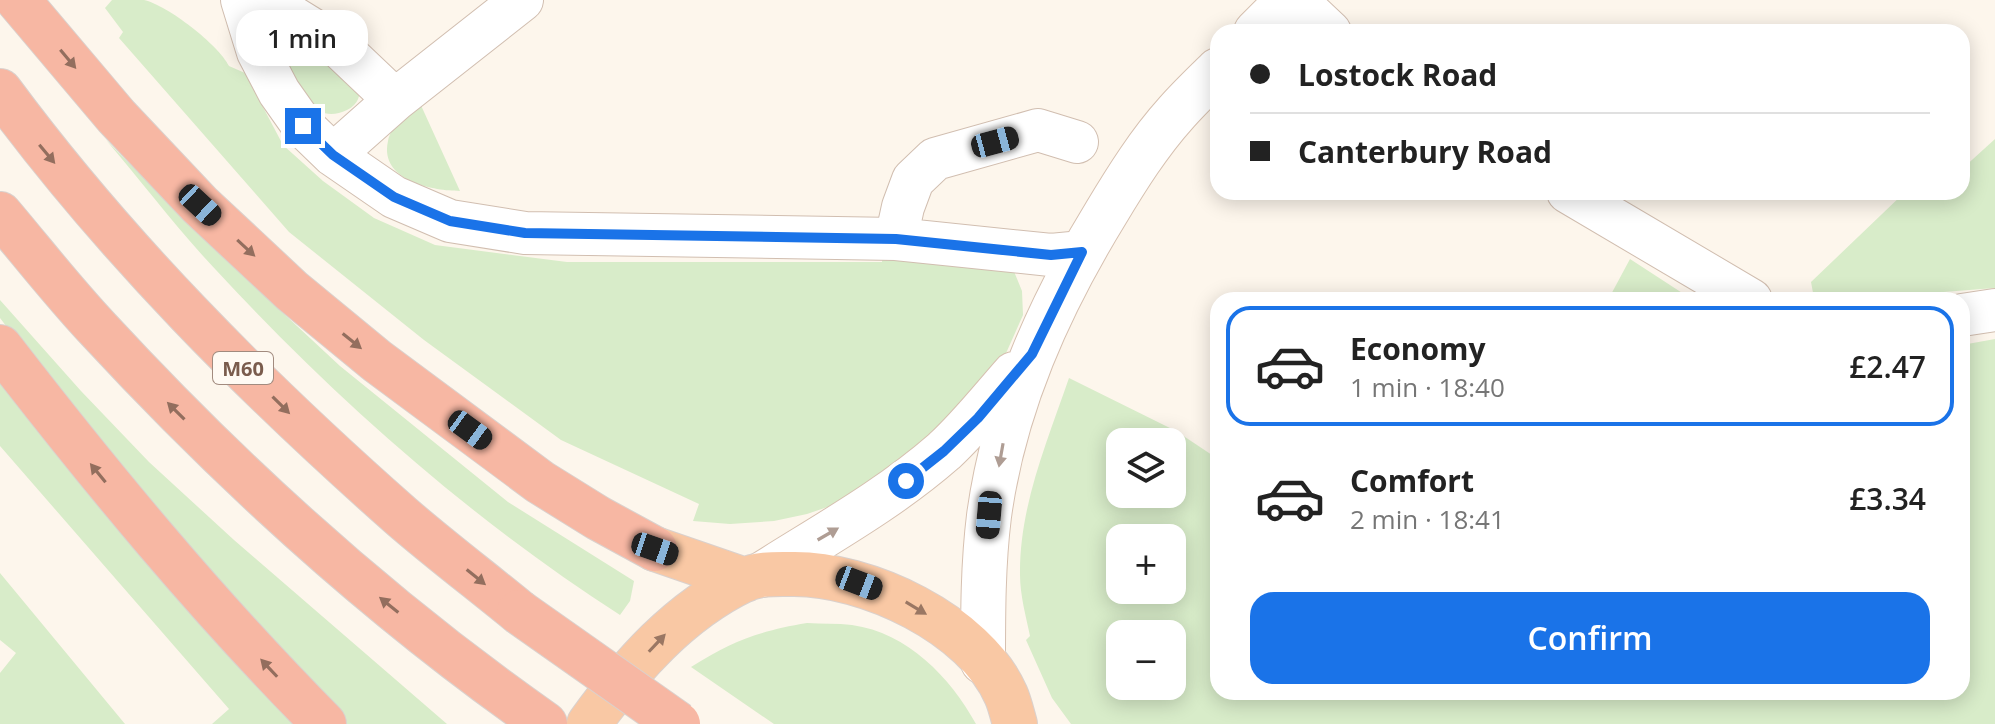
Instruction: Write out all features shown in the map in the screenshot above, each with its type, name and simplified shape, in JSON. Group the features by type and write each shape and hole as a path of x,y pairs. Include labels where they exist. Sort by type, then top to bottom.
{"highway":[{"path":"18,0 116,116 179,183 292,291 377,361 540,482 655,549 753,577 813,574 859,583 898,597 958,637 1001,693 1035,724"},
{"name":"M60","path":"0,91 43,150 166,290 297,422 403,518 519,612 678,724"},
{"path":"0,214 96,327 223,457 351,574 471,672 545,724"},
{"path":"0,347 99,476 271,671 324,724"},
{"path":"589,724 625,677 667,633 702,606 753,577"}],"main road":[{"path":"1264,24 1288,0"},
{"path":"1001,693 985,562 989,515 1006,429 1032,354 1082,252 1131,172 1174,115 1210,78"},
{"path":"753,577 862,514 944,451 978,418 1032,354"}],"street":[{"path":"242,0 258,52 279,92 303,126 333,155 394,197 450,221 525,233 896,239 1051,255 1082,252"},
{"path":"255,0 294,18 336,44 395,100"},
{"path":"333,155 395,100 522,0"},
{"path":"1296,0 1322,24"},
{"path":"896,239 913,180 935,159 1038,130 1077,142"},
{"path":"1582,200 1737,292"},
{"path":"1970,314 1995,310"}],"green space":[{"path":"112,0 154,3 191,27 215,48 229,66 245,73 283,145 323,181 374,218 435,245 567,262 882,262 884,239 1013,269 1022,291 1023,315 1003,360 968,410 845,501 774,521 730,524 693,521 699,504 561,440 424,340 289,232 119,38 123,32 105,8"},
{"path":"281,26 360,84 354,105 332,114 319,111 307,103 289,76 277,46 273,34"},
{"path":"419,101 460,191 435,189 410,181 391,165 387,154 390,135 400,119"},
{"path":"1995,139 1995,288 1944,292 1813,292 1811,282 1897,200 1970,200 1970,162"},
{"path":"106,140 226,260 340,366 508,502 634,581 630,601 620,615 458,498 357,411 216,270"},
{"path":"1630,259 1681,292 1612,292"},
{"path":"0,300 149,462 234,540 447,724 347,724 224,593 58,394 0,318"},
{"path":"1995,339 1995,724 1071,724 1052,698 1026,640 1030,636 1020,575 1029,500 1069,378 1170,428 1106,428 1106,508 1186,508 1186,438 1210,454 1210,700 1970,700 1970,344"},
{"path":"0,376 302,724 212,724 229,709 0,446"},
{"path":"0,573 125,724 0,724 0,673 16,653 0,640"},
{"path":"807,623 846,624 872,630 909,647 954,690 976,724 774,724 691,667 746,638"}],"route":[{"path":"303,126 333,155 394,197 450,221 525,233 896,239 1051,255 1082,252 1032,354 978,418 944,451 906,481"}]}
